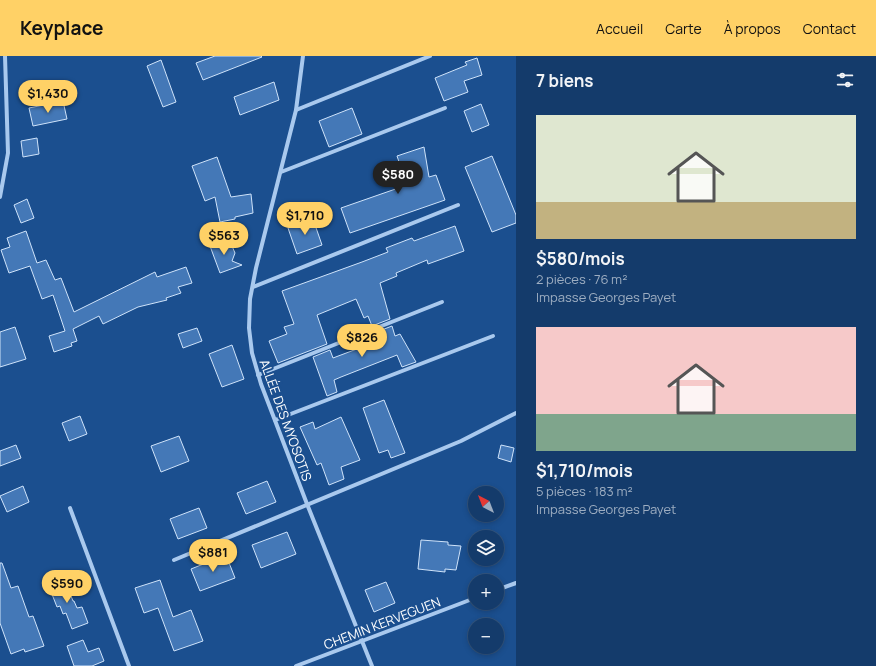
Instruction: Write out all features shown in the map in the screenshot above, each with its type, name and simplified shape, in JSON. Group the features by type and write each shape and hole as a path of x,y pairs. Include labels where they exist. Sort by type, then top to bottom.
{"street":[{"path":"0,197 8,154 5,56"},
{"name":"ALLÉE DES MYOSOTIS","path":"303,56 296,110 253,287 249,328 252,353 258,375 307,504 372,666"},
{"path":"296,110 430,56"},
{"path":"280,172 445,108"},
{"path":"253,287 458,205"},
{"path":"258,375 442,302"},
{"path":"275,420 493,336"},
{"path":"174,560 461,441 516,413"},
{"path":"70,508 129,666"},
{"path":"504,587 516,583"},
{"name":"CHEMIN KERVEGUEN","path":"296,666 468,601"}],"building":[{"path":"215,56 262,57 203,80 196,63"},
{"path":"477,58 482,75 464,81 468,92 444,101 435,78 467,65 465,62"},
{"path":"161,60 176,102 163,107 147,66"},
{"path":"274,82 279,100 240,115 234,97"},
{"path":"63,101 67,119 33,126 29,108"},
{"path":"481,104 489,125 472,132 464,111"},
{"path":"352,108 362,134 329,147 319,121"},
{"path":"37,138 39,154 23,157 21,141"},
{"path":"424,147 429,177 436,175 445,200 350,233 341,208 407,185 397,156"},
{"path":"492,156 516,215 516,223 492,232 465,167"},
{"path":"217,157 231,197 251,194 253,213 220,222 215,197 205,201 192,166"},
{"path":"27,199 34,218 21,223 14,205"},
{"path":"313,219 322,245 297,254 288,228"},
{"path":"455,226 464,251 428,264 427,260 396,273 397,276 380,283 390,319 372,326 368,316 364,318 356,299 317,315 327,344 278,363 269,341 287,334 284,327 294,324 282,291 388,252 386,248 412,238 414,241"},
{"path":"26,231 37,263 46,260 55,280 61,278 74,312 155,272 157,277 186,267 192,283 178,287 181,293 166,298 167,300 138,307 103,324 99,316 73,329 77,341 71,343 72,346 54,352 49,336 65,331 53,295 42,299 30,266 9,273 1,250 10,247 7,238"},
{"path":"229,239 235,253 232,261 242,265 220,273 210,246"},
{"path":"392,326 395,336 400,334 416,362 402,367 397,355 334,380 337,392 327,396 313,357 330,350 333,358 378,341 374,333"},
{"path":"15,327 26,359 0,367 0,332"},
{"path":"197,328 202,341 183,348 178,334"},
{"path":"232,345 244,379 222,387 209,354"},
{"path":"384,400 405,453 391,458 388,450 379,453 363,408"},
{"path":"80,416 87,434 69,441 62,423"},
{"path":"341,417 360,460 341,467 344,479 329,485 321,463 317,465 300,427 313,422 315,429"},
{"path":"179,436 189,461 161,472 151,446"},
{"path":"16,445 21,458 0,466 0,451"},
{"path":"501,445 514,448 511,462 498,458"},
{"path":"267,481 276,502 246,514 237,493"},
{"path":"23,486 29,502 7,512 0,496"},
{"path":"199,508 207,528 178,539 170,519"},
{"path":"287,532 296,554 261,568 252,545"},
{"path":"421,540 448,542 448,545 461,546 456,570 445,569 445,572 418,569"},
{"path":"226,555 235,578 200,591 191,569"},
{"path":"0,563 2,563 11,588 18,586 29,617 33,616 44,646 25,652 24,649 11,654 0,623"},
{"path":"64,578 73,601 77,608 82,607 88,623 72,629 66,613 63,614 60,606 57,607 48,584"},
{"path":"160,580 173,617 191,610 203,641 174,651 158,608 144,613 135,588"},
{"path":"386,582 395,603 374,612 365,590"},
{"path":"83,640 88,652 99,648 104,661 92,666 74,666 67,646"}]}
